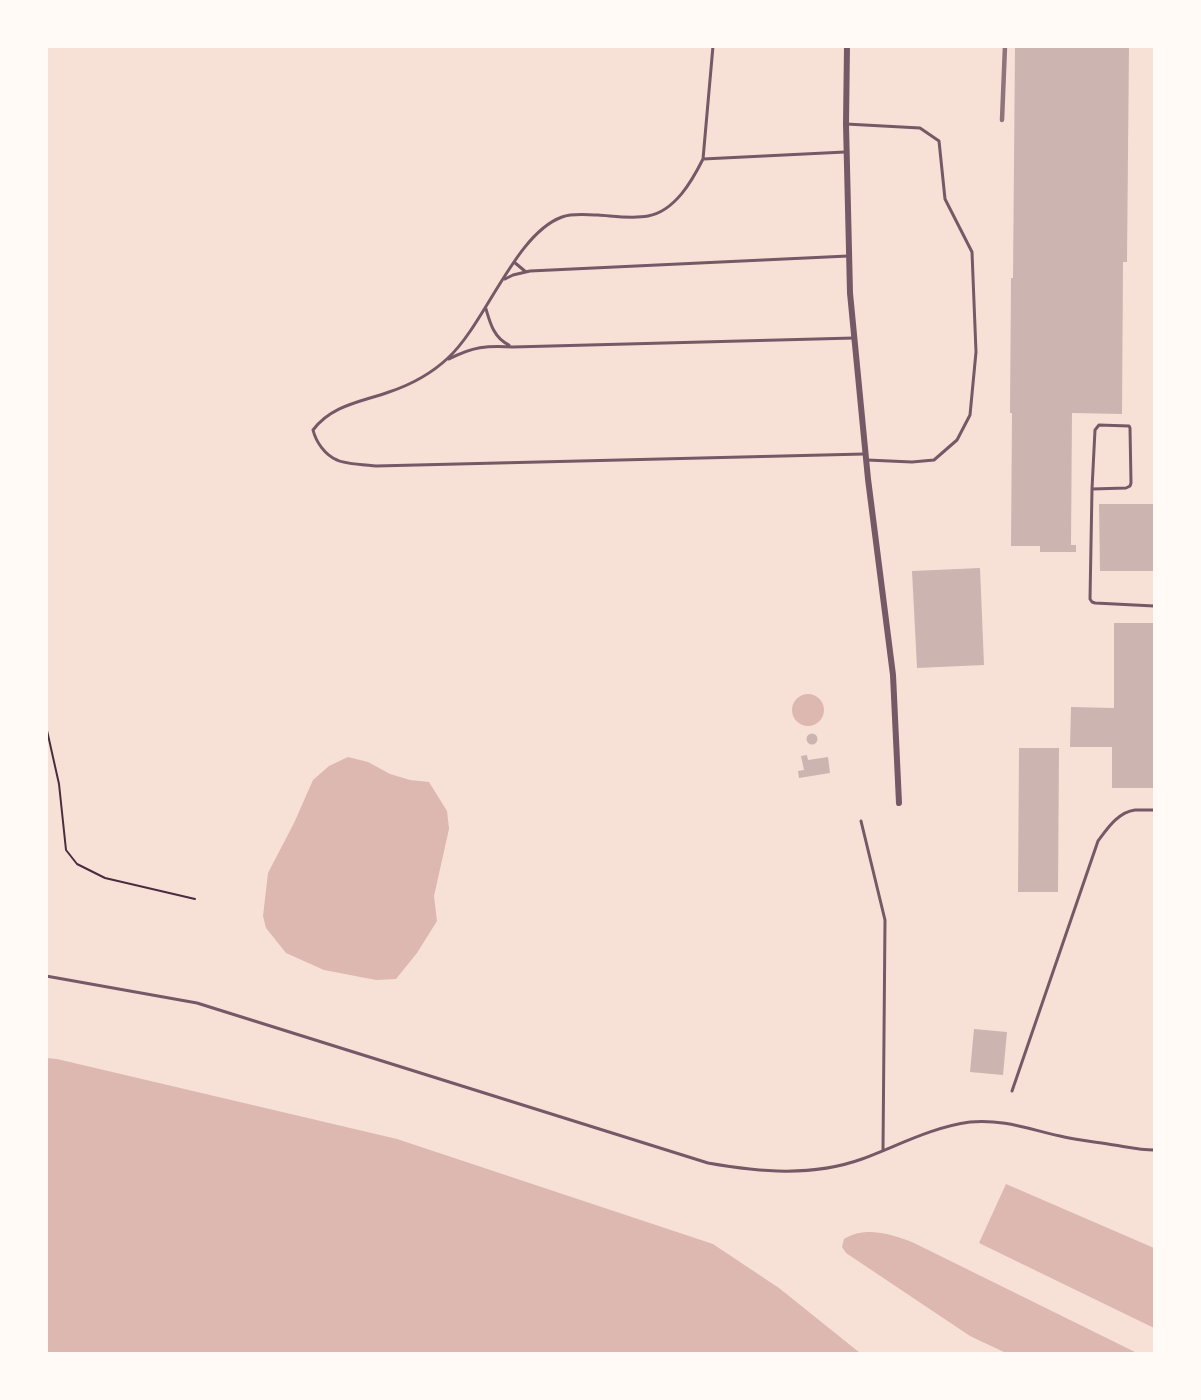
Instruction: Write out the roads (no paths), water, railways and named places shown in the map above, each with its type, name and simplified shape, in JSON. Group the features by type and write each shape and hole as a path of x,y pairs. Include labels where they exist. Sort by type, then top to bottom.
{"street":[{"path":"847,46 846,152 850,293 868,479 893,675 899,803"}],"lane":[{"path":"445,361 457,350 514,262 534,237 548,225 575,214 648,216 662,212 680,196 703,159 713,46"},
{"path":"846,124 920,128 939,141 945,199 972,252 976,352 970,415 957,440 934,460 912,462 867,457 376,466 337,460 323,450 315,439 313,430 319,422 334,411 414,382 463,351 480,346 854,339"},
{"path":"703,159 846,152"},
{"path":"503,279 526,272 849,256"},
{"path":"514,262 526,272"},
{"path":"486,308 495,333 502,342 513,346"},
{"path":"1092,489 1130,486 1129,426 1099,425 1095,430 1092,489 1090,599 1092,602 1155,606"},
{"path":"1012,1091 1098,841 1121,815 1132,810 1155,810"},
{"path":"861,821 885,920 883,1150"},
{"path":"46,976 197,1003 708,1163 740,1169 780,1172 831,1167 860,1160 943,1128 969,1122 995,1122 1025,1126 1059,1136 1155,1150"}],"railway":[{"path":"1002,120 1005,46"}]}
